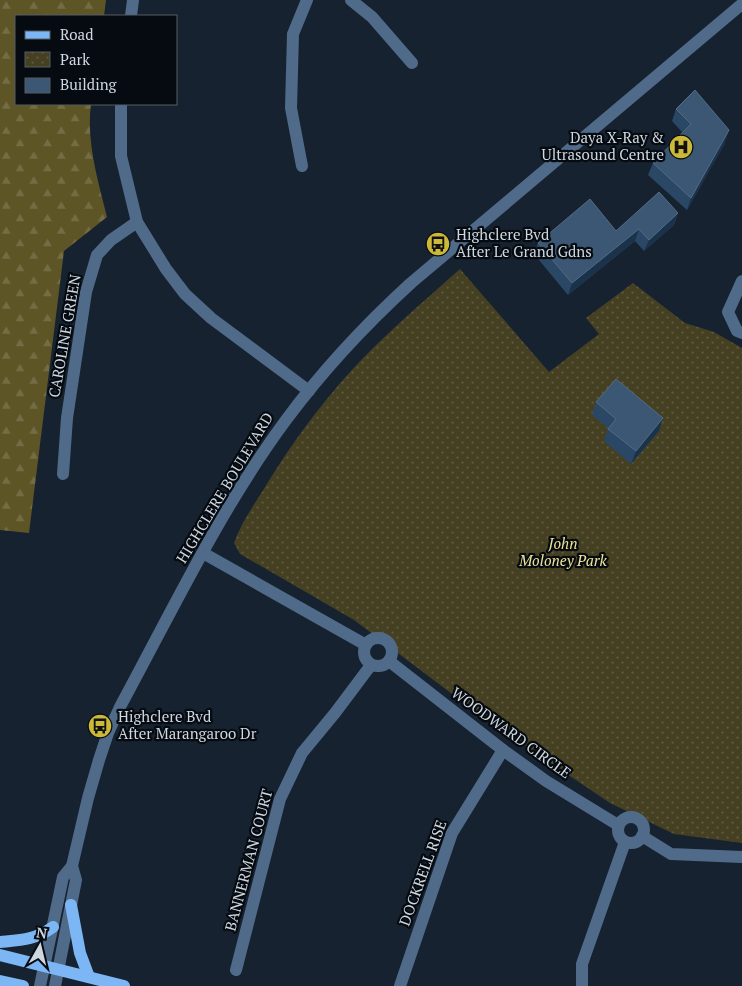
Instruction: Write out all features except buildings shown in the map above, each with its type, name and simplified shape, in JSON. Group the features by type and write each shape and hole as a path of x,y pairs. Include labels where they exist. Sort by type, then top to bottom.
{"main road":[{"path":"71,904 80,953 89,977"},
{"path":"0,942 28,939 43,934 53,926"},
{"path":"0,955 124,986"},
{"path":"0,981 23,986"}],"street":[{"path":"131,15 133,0"},
{"path":"302,166 291,108 293,34 307,0"},
{"path":"351,0 372,17 412,64"},
{"name":"HIGHCLERE BOULEVARD","path":"40,986 63,877 72,866 88,798 108,733 121,705 203,553 268,446 309,391 363,329 411,283 742,4"},
{"path":"121,105 121,156 137,222 166,269 185,294 211,318 309,391"},
{"name":"CAROLINE GREEN","path":"63,474 67,418 86,292 98,255 111,240 137,222"},
{"path":"742,281 728,312 737,330 742,334"},
{"path":"203,553 366,645"},
{"path":"376,638 388,641 393,652 389,662 381,667 371,665 364,656 366,645 369,641 376,638"},
{"name":"WOODWARD CIRCLE","path":"389,662 546,781 618,825"},
{"name":"BANNERMAN COURT","path":"236,970 280,799 302,753 371,665"},
{"name":"DOCKRELL RISE","path":"400,986 452,833 503,750"},
{"path":"626,817 638,818 644,827 642,836 635,842 626,842 618,836 618,825 626,817"},
{"path":"642,836 671,854 742,857"},
{"path":"582,986 582,964 626,842"},
{"name":"HIGHCLERE BOULEVARD","path":"55,986 76,880 72,866"}],"green space":[{"path":"0,0 106,0 104,15 15,15 15,105 91,105 91,147 107,217 64,251 29,533 0,530"},
{"name":"John Moloney Park","path":"460,269 549,372 599,334 586,318 633,283 685,323 714,332 742,348 742,843 674,834 610,803 484,718 354,620 240,554 234,543 244,521 275,472 305,427 328,398 377,344"}],"place":[{"name":"Daya X-Ray & Ultrasound Centre","path":"681,147"},
{"name":"Highclere Bvd After Le Grand Gdns","path":"438,244"},
{"name":"Highclere Bvd After Marangaroo Dr","path":"100,726"}]}
